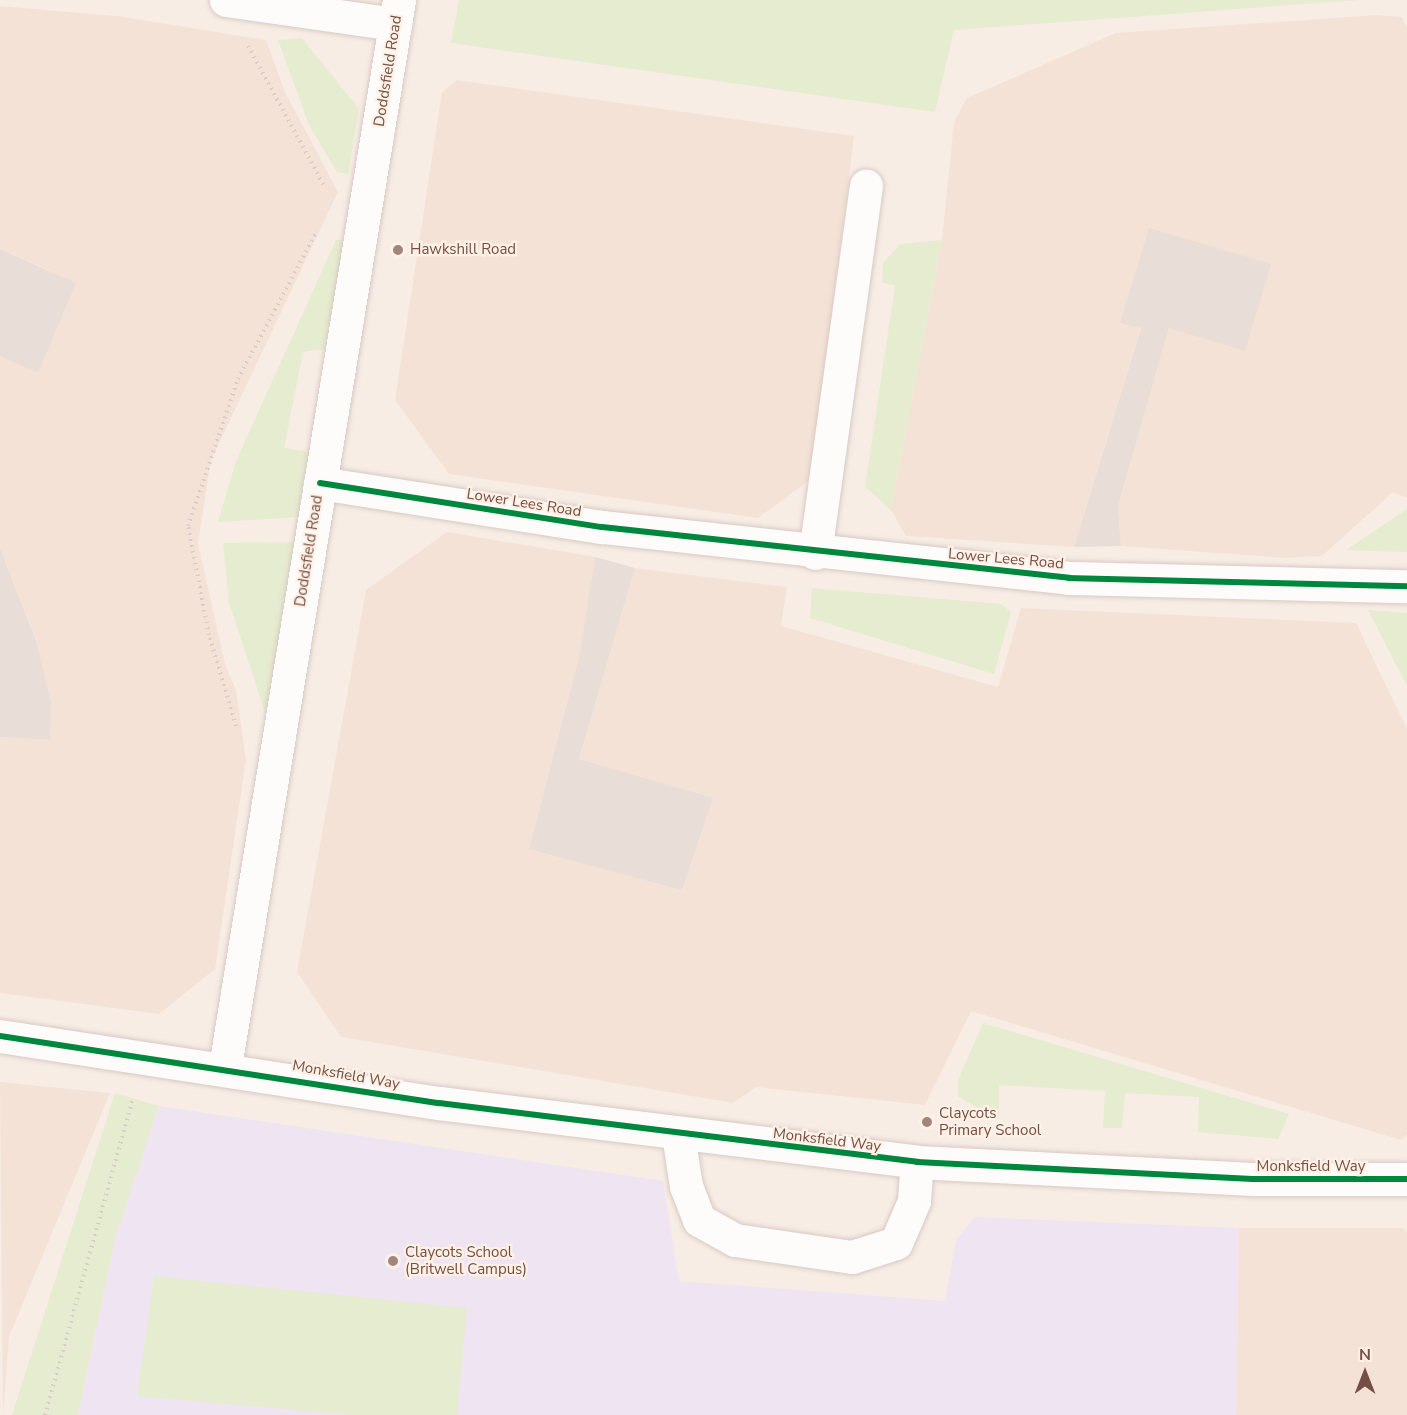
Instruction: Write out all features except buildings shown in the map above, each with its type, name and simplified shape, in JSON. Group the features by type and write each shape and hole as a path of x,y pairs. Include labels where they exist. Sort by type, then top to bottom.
{"street":[{"path":"226,0 397,12"},
{"name":"Doddsfield Road","path":"225,1067 397,12"},
{"path":"815,553 866,186"},
{"name":"Lower Lees Road","path":"320,483 815,553 1069,578 1407,586"},
{"name":"Monksfield Way","path":"0,1035 225,1067 439,1103 917,1162 1253,1179 1407,1179"},
{"path":"678,1134 686,1186 699,1220 735,1240 852,1257 896,1243 914,1202 917,1162"}],"path":[{"path":"246,42 328,192"},
{"path":"240,739 209,635 188,525 238,379 322,222"},
{"path":"45,1415 145,1055"}],"shaded area":[{"path":"0,6 117,16 266,40 285,92 338,192 211,460 198,543 225,664 236,690 246,759 215,969 159,1014 0,993 0,737 50,740 37,642 0,548 0,356 38,372 51,271 0,249"},
{"path":"1377,15 1402,17 1407,28 1407,498 1393,492 1322,556 1285,558 1121,546 1118,506 1169,328 1271,264 1121,323 1141,327 1074,547 906,536 891,510 942,240 954,122 967,98 1116,33"},
{"path":"457,80 854,136 812,478 758,518 449,474 395,400 442,92"},
{"path":"1149,228 1271,264 1245,351 1169,328 1118,506 1121,546 1074,547 1141,328 1120,323"},
{"path":"0,249 76,283 38,373 0,356"},
{"path":"447,532 595,557 579,657 529,849 712,799 579,759 635,568 787,587 781,626 998,687 1021,608 1356,623 1407,729 1407,1134 1401,1140 971,1011 925,1105 756,1087 733,1103 341,1037 297,972 366,590"},
{"path":"0,548 37,643 51,703 50,740 0,737"},
{"path":"595,557 635,568 579,759 713,798 682,890 529,849 579,657"},
{"path":"0,1082 110,1093 9,1337 3,1415"},
{"name":"Claycots School (Britwell Campus)","path":"159,1106 663,1181 679,1281 945,1301 956,1240 975,1217 1239,1228 1236,1415 78,1415 115,1239"},
{"path":"1239,1228 1403,1228 1407,1233 1407,1415 1236,1415"}],"green space":[{"path":"459,0 1359,0 954,30 935,112 451,43"},
{"path":"302,38 359,109 348,174 337,172 309,125 278,40"},
{"path":"336,240 351,240 340,347 303,352 284,448 323,454 314,516 218,522 236,461"},
{"path":"942,240 891,510 865,487 895,285 882,283 883,263 900,244"},
{"path":"1407,509 1407,552 1346,550"},
{"path":"305,542 267,718 229,603 223,543"},
{"path":"812,588 1001,604 1011,612 994,674 810,618"},
{"path":"1368,610 1407,613 1407,686"},
{"path":"983,1023 1289,1114 1278,1139 1198,1132 1199,1097 1125,1093 1122,1128 1103,1128 1105,1091 999,1085 999,1119 958,1097 958,1080"},
{"path":"115,1093 159,1106 115,1239 78,1415 12,1415"},
{"path":"154,1276 467,1308 457,1415 354,1415 137,1396"}],"cycle path":[{"path":"320,483 602,527 1069,578 1407,586"},
{"path":"0,1036 439,1103 917,1162 1253,1179 1407,1179"}],"place":[{"name":"Hawkshill Road","path":"398,250"},
{"name":"Claycots Primary School","path":"927,1122"},
{"name":"Claycots School (Britwell Campus)","path":"393,1261"}]}
